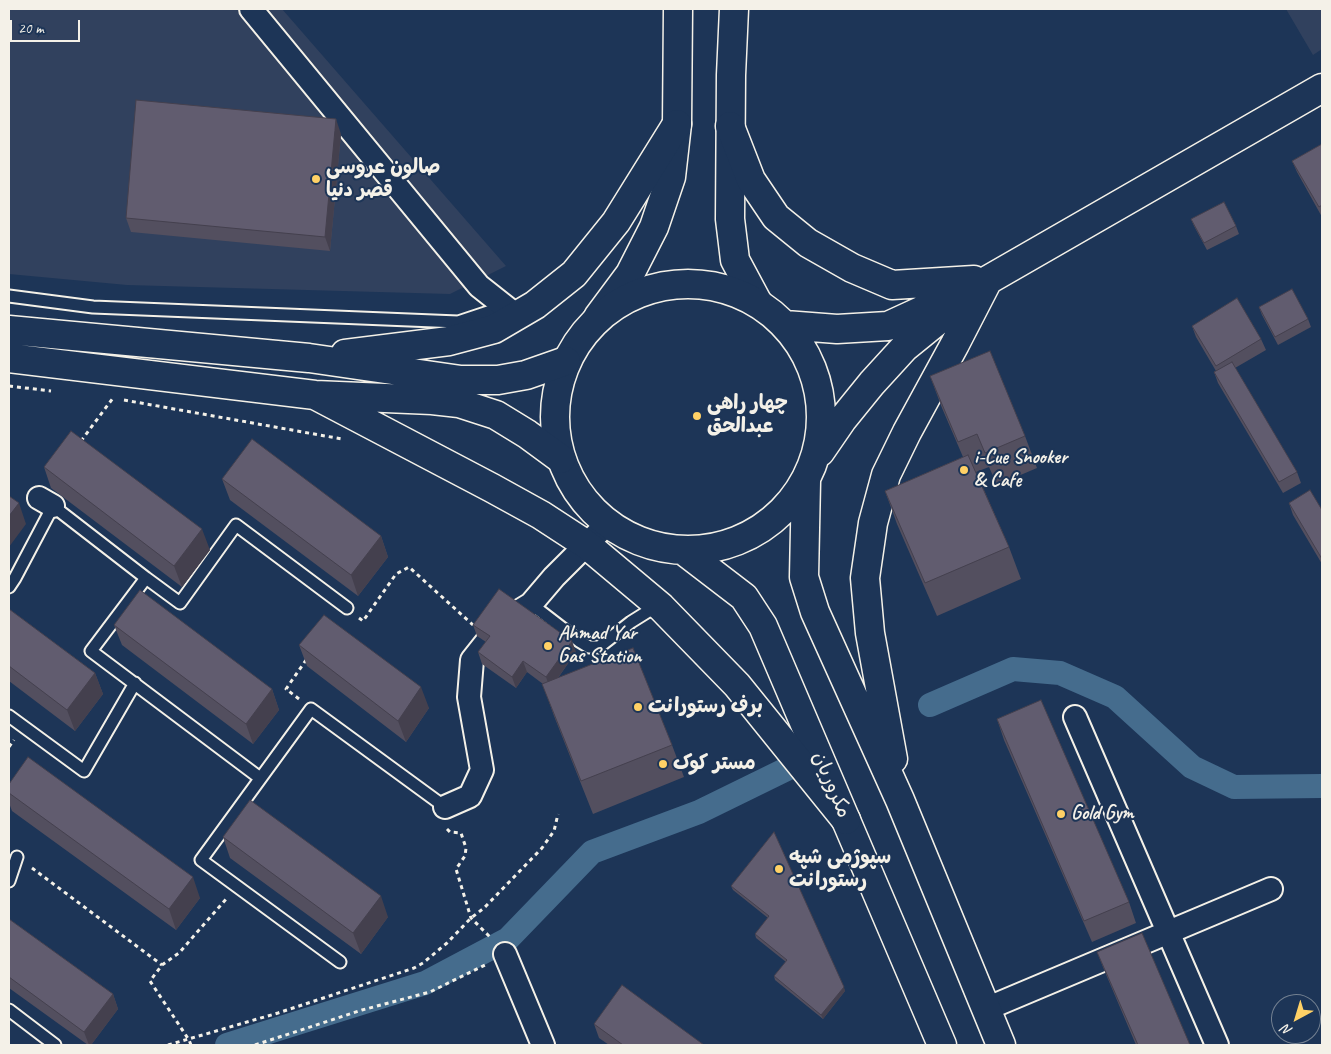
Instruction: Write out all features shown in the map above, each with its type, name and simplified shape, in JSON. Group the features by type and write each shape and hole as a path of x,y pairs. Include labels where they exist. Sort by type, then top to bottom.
{"main road":[{"path":"678,9 677,124 671,177 654,227 630,274 578,340 566,361 556,393 554,426 560,460 579,495 607,524 644,544 684,551 721,547 755,534 784,510 842,420 904,348 988,280"},
{"path":"734,9 730,126 730,219 736,260 758,303"},
{"path":"785,325 837,329 888,326 988,280 1322,88"},
{"path":"309,358 449,341 494,329 510,311 535,304 574,274 616,222 677,124"},
{"path":"730,126 751,180 776,217 808,244 852,268 892,285 988,280"},
{"path":"900,800 870,633 865,578 873,523 886,475 898,449 988,280"},
{"path":"598,317 634,294 676,284 718,286 758,303 785,325 806,354 819,388 822,424 811,470 804,578 815,612 900,800 1001,1045"},
{"path":"9,330 309,358 461,380 498,380 526,375 566,361"},
{"path":"9,358 315,396 432,400 459,403 496,415 527,434 560,460"},
{"path":"315,396 492,488 541,515 587,545 661,607 737,685 846,820"},
{"name":"مکروریان","path":"684,551 744,598 763,626 942,1045"}],"street":[{"path":"251,9 479,286 510,311"},
{"path":"445,807 470,796 482,770 469,696 472,660 503,621 531,604 607,524"},
{"path":"1075,717 1217,1045"},
{"path":"986,1009 1271,889"},
{"path":"505,954 543,1045"}],"lane":[{"path":"9,296 93,306 458,322 510,311"},
{"path":"9,587 15,578 46,502 180,602 236,525 347,608"},
{"path":"146,578 91,651 260,778"},
{"path":"531,604 589,647 599,647 630,622 647,612 661,607"},
{"path":"9,716 84,771 135,683"},
{"path":"340,962 201,860 311,709 445,807"},
{"path":"9,881 17,857"},
{"path":"9,1010 55,1045"}],"path":[{"path":"9,386 56,391"},
{"path":"78,445 113,398 104,396"},
{"path":"123,399 348,440"},
{"path":"347,608 363,621 396,574 409,567 488,638"},
{"path":"311,709 286,689 312,653"},
{"path":"445,807 438,821 450,832 461,833 466,848 465,856 456,869 471,918 486,931"},
{"path":"168,1045 278,1013 424,963 484,908 542,848 554,831 558,814"},
{"path":"17,857 162,965"},
{"path":"191,1045 150,981 162,965 179,953 237,886"},
{"path":"255,1045 362,1010 430,992 505,954"}],"shaded area":[{"path":"9,9 282,9 506,266 450,294 127,285 9,274"},
{"path":"1286,9 1322,9 1322,49 1313,55"}],"building":[{"path":"136,100 336,119 325,237 126,218"},
{"path":"1322,144 1322,205 1319,207 1292,161"},
{"path":"1224,202 1236,226 1204,243 1191,219"},
{"path":"1292,289 1308,319 1275,337 1259,307"},
{"path":"1237,298 1261,339 1216,366 1192,326"},
{"path":"990,351 1025,436 985,453 977,434 958,442 930,376"},
{"path":"1232,362 1297,472 1279,482 1214,372"},
{"path":"71,431 202,529 174,566 44,467"},
{"path":"252,439 381,536 351,575 222,479"},
{"path":"968,455 1009,547 925,583 885,491"},
{"path":"1310,490 1322,510 1322,559 1289,503"},
{"path":"9,496 19,503 9,516"},
{"path":"499,589 572,641 546,677 523,661 512,677 478,652 490,636 473,625"},
{"path":"140,590 272,689 246,724 114,625"},
{"path":"9,609 95,673 67,710 9,666"},
{"path":"324,615 421,687 398,721 299,645"},
{"path":"633,648 672,745 581,781 542,684"},
{"path":"1041,700 1129,902 1084,921 997,719"},
{"path":"28,757 193,877 169,909 9,793 9,784"},
{"path":"250,800 381,896 353,933 223,837"},
{"path":"774,832 844,987 821,1015 774,976 787,960 755,934 769,916 731,886"},
{"path":"9,919 113,994 84,1032 9,977"},
{"path":"1142,933 1190,1045 1138,1045 1097,952"},
{"path":"622,985 704,1045 623,1045 594,1024"}],"waterway":[{"path":"930,705 1013,669 1060,673 1115,697 1192,767 1234,787 1322,786"},
{"path":"227,1045 425,983 508,939 592,852 699,812 797,764"}],"place":[{"name":"صالون عروسی قصر دنیا","path":"316,179"},
{"name":"چهار راهی عبدالحق","path":"697,416"},
{"name":"i-Cue Snooker & Cafe","path":"964,470"},
{"name":"Ahmad Yar Gas Station","path":"548,646"},
{"name":"برف رستورانت","path":"638,707"},
{"name":"مستر کوک","path":"663,764"},
{"name":"Gold Gym","path":"1061,814"},
{"name":"سپوژمی شپه رستورانت","path":"779,869"}]}
